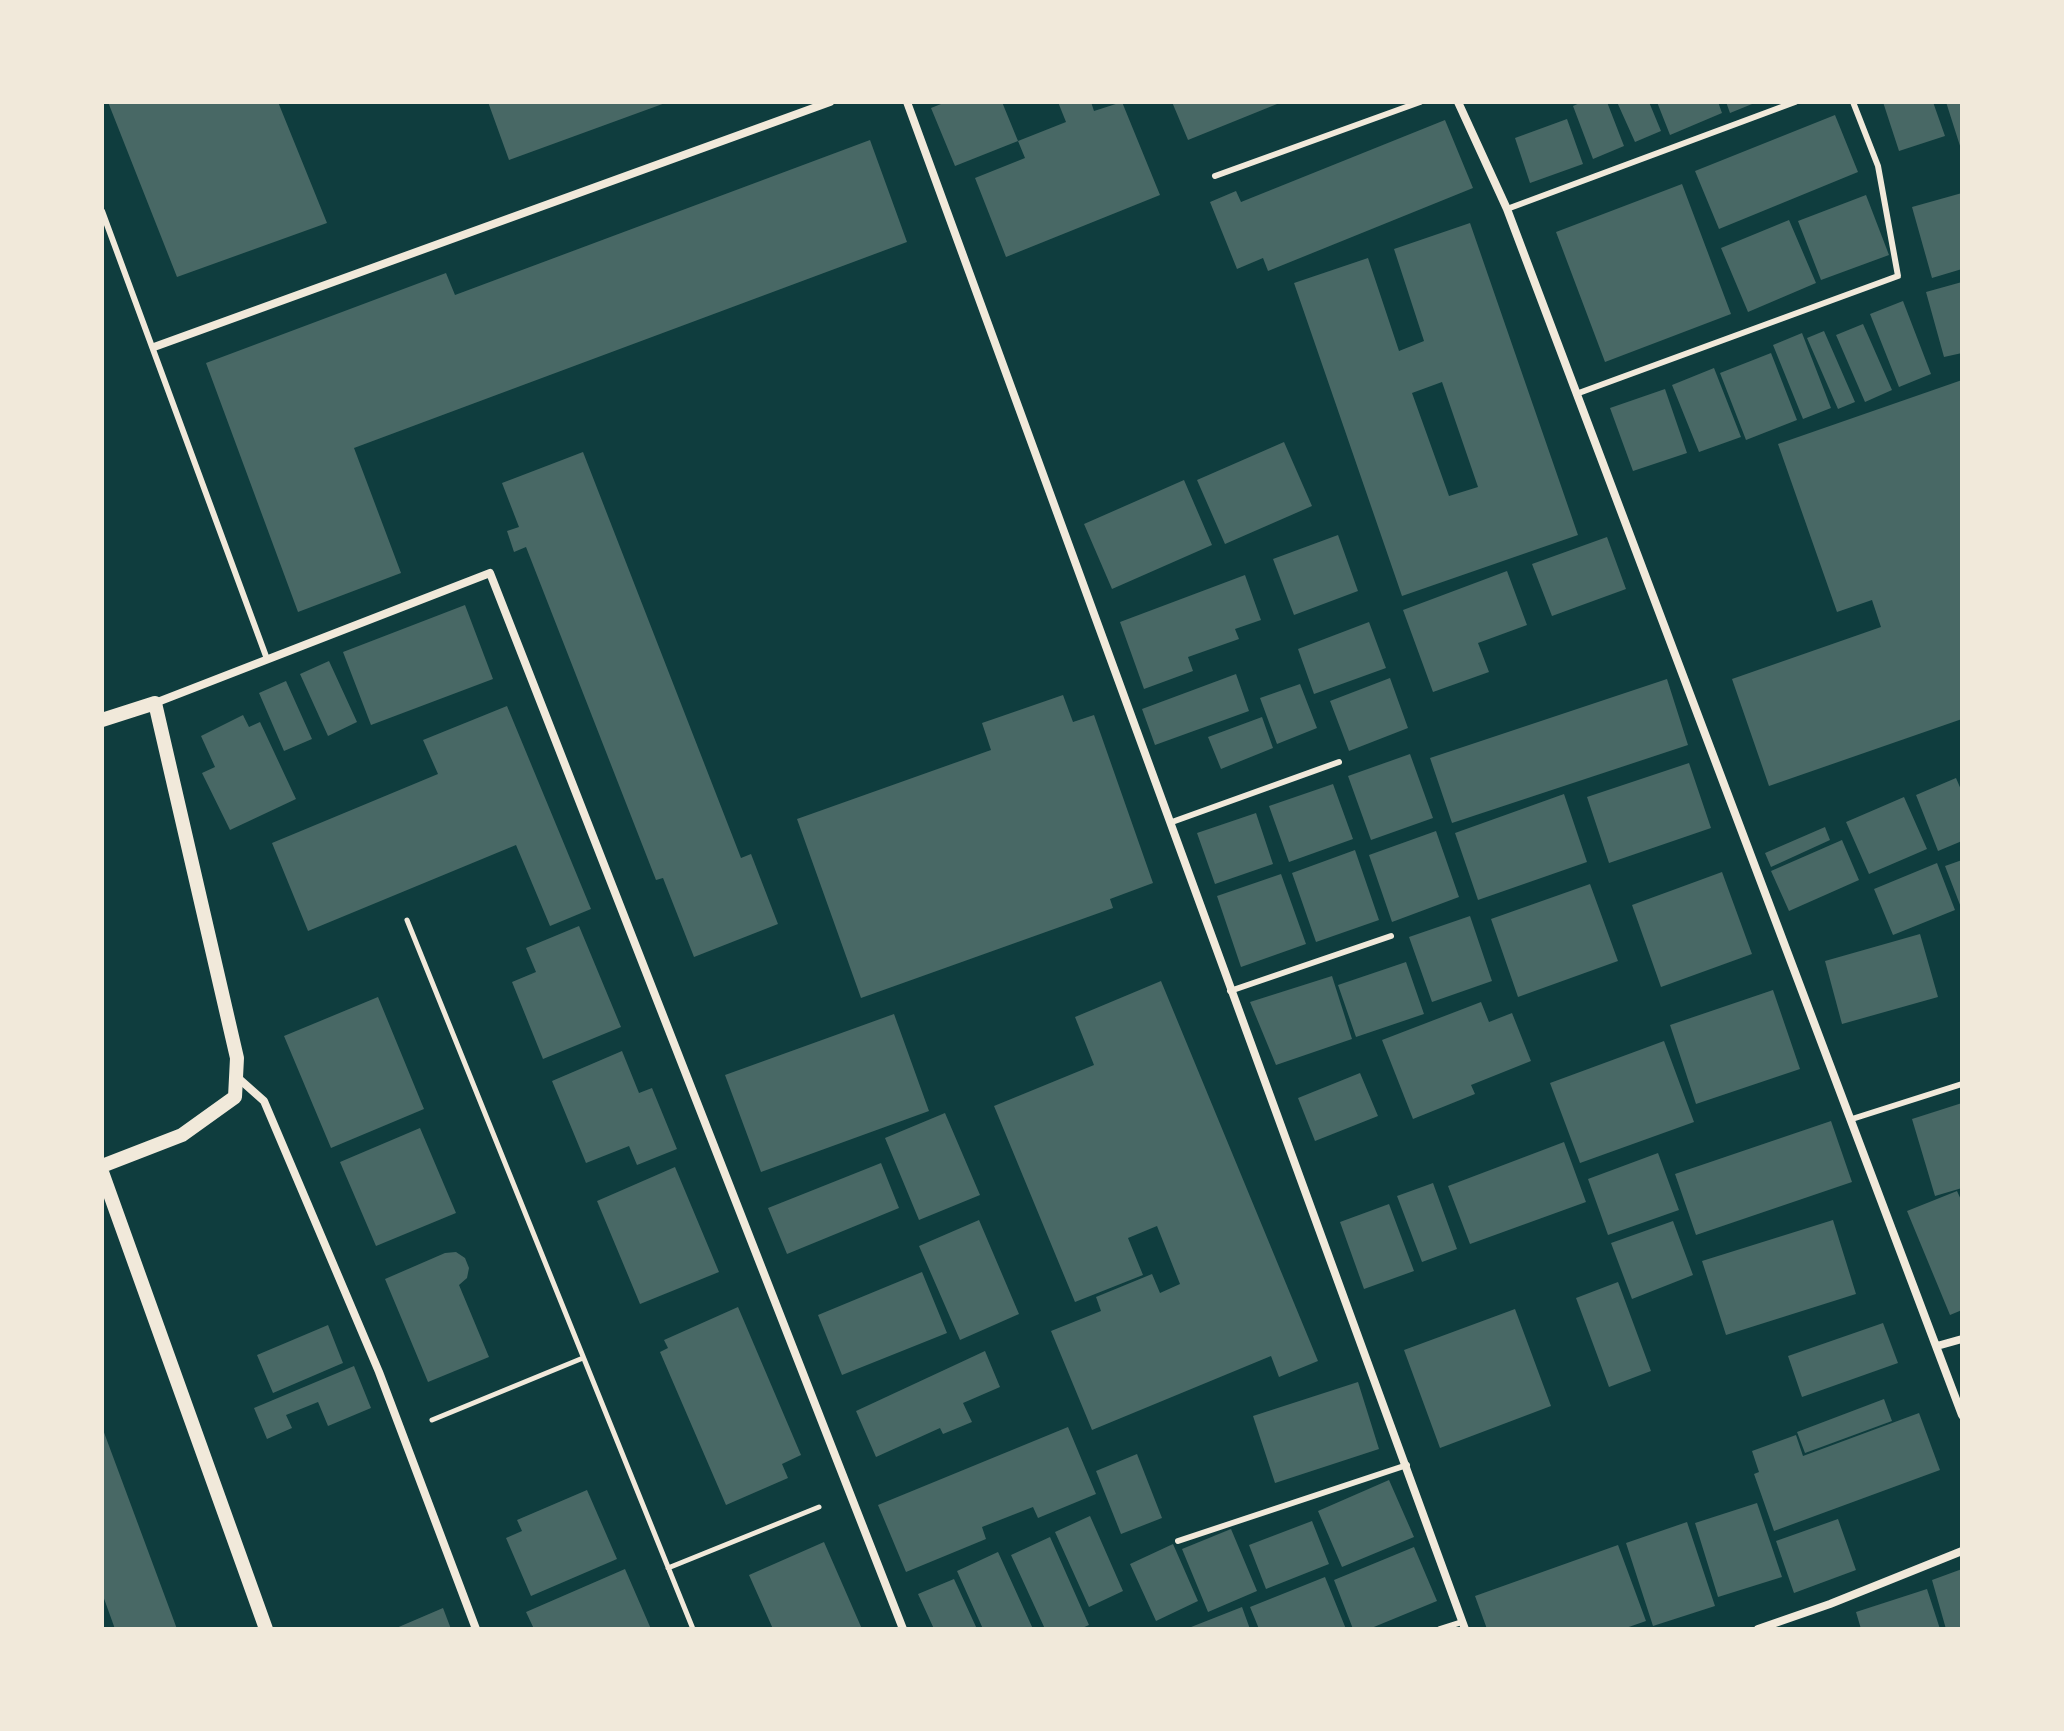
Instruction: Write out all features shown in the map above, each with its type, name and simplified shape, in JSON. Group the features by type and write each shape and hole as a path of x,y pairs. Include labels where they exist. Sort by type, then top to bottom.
{"street":[{"path":"154,347 830,102"},
{"path":"907,102 1463,1625"},
{"path":"1458,102 1507,209 1962,1415"},
{"path":"102,720 155,703 490,573 903,1629"},
{"path":"155,703 237,1058 235,1097 182,1135 102,1169 266,1629"},
{"path":"236,1076 264,1101 379,1372 476,1629"},
{"path":"1937,1346 1962,1339"},
{"path":"1758,1629 1962,1551"}],"lane":[{"path":"1215,176 1420,102"},
{"path":"1507,209 1795,102"},
{"path":"1576,394 1898,276 1878,166 1853,102"},
{"path":"102,211 267,659"},
{"path":"1172,822 1339,762"},
{"path":"1230,991 1391,936"},
{"path":"1852,1119 1962,1084"},
{"path":"1178,1541 1407,1465"},
{"path":"1440,1629 1463,1625"}],"path":[{"path":"407,920 693,1629"},
{"path":"401,1432 583,1358"},
{"path":"668,1568 850,1494"}],"building":[{"path":"108,102 278,102 327,223 177,277"},
{"path":"488,102 668,102 509,160"},
{"path":"940,102 1002,102 1018,141 955,166 931,108"},
{"path":"1058,102 1091,102 1094,111 1122,102 1160,195 1006,257 975,178 1025,158 1018,141 1066,122"},
{"path":"1172,102 1282,102 1188,140"},
{"path":"1582,102 1607,102 1624,146 1593,159 1573,106"},
{"path":"1617,102 1649,102 1661,131 1635,142"},
{"path":"1657,102 1718,102 1722,113 1670,135"},
{"path":"1726,102 1757,102 1730,113"},
{"path":"1883,102 1933,102 1945,136 1899,151"},
{"path":"1946,102 1962,102 1962,149 1961,149"},
{"path":"1835,115 1858,172 1719,229 1695,171"},
{"path":"1567,119 1583,164 1530,183 1515,138"},
{"path":"1445,120 1473,188 1268,271 1263,258 1237,269 1210,202 1236,191 1241,202"},
{"path":"870,140 907,242 354,448 401,573 298,612 206,363 446,273 455,295"},
{"path":"1682,184 1731,314 1605,362 1556,232"},
{"path":"1962,193 1962,269 1932,278 1912,207"},
{"path":"1866,195 1889,255 1821,280 1798,221"},
{"path":"1789,220 1816,283 1748,312 1721,248"},
{"path":"1470,223 1578,535 1402,596 1294,283 1368,258 1399,351 1424,341 1394,249","holes":["1442,382 1478,487 1449,496 1412,393"]},
{"path":"1962,282 1962,353 1944,357 1926,292"},
{"path":"1903,301 1931,374 1899,387 1870,314"},
{"path":"1863,324 1892,390 1865,402 1836,335"},
{"path":"1824,331 1855,402 1838,409 1807,338"},
{"path":"1802,333 1831,408 1803,419 1773,345"},
{"path":"1771,353 1797,420 1746,440 1720,373"},
{"path":"1714,368 1741,437 1699,452 1672,385"},
{"path":"1962,380 1962,719 1769,786 1732,679 1881,627 1872,600 1837,612 1778,444"},
{"path":"1665,389 1687,453 1633,471 1610,408"},
{"path":"1284,442 1312,506 1225,544 1197,480"},
{"path":"583,452 741,858 751,854 778,924 694,957 663,878 656,880 526,547 514,552 507,531 519,527 502,483"},
{"path":"1184,480 1212,545 1112,589 1084,524"},
{"path":"1338,535 1358,591 1294,615 1273,559"},
{"path":"1607,537 1626,589 1552,616 1532,564"},
{"path":"1507,571 1527,625 1478,643 1489,672 1433,692 1403,610"},
{"path":"1245,575 1261,620 1235,629 1239,639 1188,657 1193,671 1144,689 1120,622"},
{"path":"465,605 493,679 371,725 343,652"},
{"path":"1369,622 1386,668 1314,694 1298,649"},
{"path":"329,661 357,722 328,736 300,674"},
{"path":"1236,674 1249,711 1155,745 1142,709"},
{"path":"1390,678 1408,728 1349,751 1330,701"},
{"path":"1667,679 1688,745 1452,823 1430,758"},
{"path":"286,681 312,739 284,751 259,693"},
{"path":"1300,684 1317,728 1277,744 1260,698"},
{"path":"1063,695 1073,722 1094,715 1153,883 1110,899 1113,908 861,998 797,819 991,750 982,723"},
{"path":"507,706 591,909 550,926 516,845 308,931 272,843 438,774 423,740"},
{"path":"243,715 249,727 260,722 296,799 230,830 202,773 215,767 201,736"},
{"path":"1262,717 1273,748 1221,769 1208,737"},
{"path":"1410,754 1433,818 1371,840 1348,776"},
{"path":"1689,763 1711,828 1609,863 1587,797"},
{"path":"1956,778 1962,792 1962,841 1938,851 1916,795"},
{"path":"1333,784 1353,839 1289,862 1269,806"},
{"path":"1564,794 1587,862 1478,900 1455,833"},
{"path":"1904,797 1927,849 1869,874 1846,822"},
{"path":"1256,813 1273,864 1215,884 1197,833"},
{"path":"1825,827 1830,840 1771,867 1765,853"},
{"path":"1436,831 1459,897 1392,922 1369,855"},
{"path":"1842,840 1859,880 1789,911 1771,871"},
{"path":"1355,850 1379,920 1316,942 1292,873"},
{"path":"1962,860 1962,910 1945,866"},
{"path":"1937,863 1955,910 1893,935 1874,889"},
{"path":"1722,872 1752,954 1661,987 1632,905"},
{"path":"1281,874 1306,944 1241,967 1217,896"},
{"path":"1590,884 1618,961 1518,997 1491,919"},
{"path":"1470,916 1492,981 1432,1002 1409,937"},
{"path":"579,926 621,1027 543,1059 512,982 536,972 526,948"},
{"path":"1920,934 1938,997 1842,1024 1825,961"},
{"path":"1406,962 1424,1014 1356,1037 1338,985"},
{"path":"1332,976 1352,1039 1276,1065 1250,1002"},
{"path":"1161,981 1318,1361 1279,1377 1271,1356 1092,1430 1051,1331 1101,1311 1096,1297 1152,1274 1160,1293 1180,1284 1157,1226 1128,1238 1143,1275 1075,1302 994,1106 1094,1065 1075,1017"},
{"path":"1773,990 1800,1069 1696,1104 1670,1025"},
{"path":"378,997 424,1109 331,1148 284,1036"},
{"path":"1481,1002 1489,1022 1512,1013 1531,1061 1471,1085 1475,1094 1413,1119 1382,1040"},
{"path":"894,1014 929,1111 761,1172 725,1075"},
{"path":"1664,1041 1694,1122 1580,1163 1550,1083"},
{"path":"622,1051 639,1093 652,1088 677,1149 637,1165 629,1146 586,1163 552,1081"},
{"path":"1360,1073 1378,1116 1315,1141 1298,1098"},
{"path":"1962,1103 1962,1188 1935,1196 1912,1119"},
{"path":"945,1113 980,1195 919,1220 885,1138"},
{"path":"1831,1121 1852,1182 1696,1235 1675,1174"},
{"path":"420,1128 456,1213 376,1246 340,1162"},
{"path":"1564,1142 1586,1202 1470,1244 1448,1186"},
{"path":"1658,1153 1679,1210 1608,1235 1588,1179"},
{"path":"881,1163 899,1208 787,1254 768,1208"},
{"path":"675,1167 719,1272 640,1304 597,1201"},
{"path":"1433,1183 1457,1249 1422,1262 1397,1196"},
{"path":"1957,1191 1962,1202 1962,1310 1950,1315 1907,1211"},
{"path":"1389,1204 1414,1271 1364,1289 1340,1222"},
{"path":"979,1220 1019,1314 960,1340 919,1246"},
{"path":"1833,1220 1856,1294 1726,1335 1702,1261"},
{"path":"1673,1221 1693,1275 1632,1299 1611,1243"},
{"path":"456,1252 465,1258 469,1268 467,1278 459,1285 489,1357 428,1382 385,1279 445,1253"},
{"path":"922,1272 947,1333 842,1375 818,1315"},
{"path":"1618,1282 1651,1371 1609,1387 1576,1298"},
{"path":"738,1307 801,1455 782,1464 788,1478 726,1505 660,1352 668,1348 664,1340"},
{"path":"1515,1309 1551,1406 1440,1448 1404,1350"},
{"path":"1883,1323 1898,1363 1802,1397 1788,1356"},
{"path":"328,1325 343,1363 273,1393 257,1355"},
{"path":"985,1351 1000,1387 963,1403 972,1422 943,1434 940,1428 876,1457 856,1411"},
{"path":"354,1366 371,1408 328,1426 318,1402 286,1415 292,1428 267,1439 254,1408"},
{"path":"1358,1382 1379,1449 1275,1483 1253,1416"},
{"path":"1884,1399 1892,1421 1805,1453 1797,1432"},
{"path":"1919,1413 1940,1470 1774,1531 1754,1474 1759,1472 1752,1451 1796,1435 1803,1456"},
{"path":"102,1427 177,1629 115,1629 102,1593"},
{"path":"1068,1427 1096,1494 1038,1518 1033,1507 982,1527 986,1539 906,1572 878,1505"},
{"path":"1137,1454 1162,1518 1121,1534 1096,1471"},
{"path":"1389,1480 1414,1537 1342,1567 1318,1511"},
{"path":"587,1490 617,1559 531,1596 506,1538 522,1531 517,1520"},
{"path":"1757,1503 1782,1577 1718,1597 1695,1523"},
{"path":"1090,1516 1123,1591 1089,1607 1055,1532"},
{"path":"1838,1519 1856,1570 1794,1593 1776,1541"},
{"path":"1312,1521 1329,1564 1266,1589 1249,1545"},
{"path":"1687,1522 1715,1606 1653,1626 1626,1543"},
{"path":"1231,1529 1257,1591 1208,1612 1182,1549"},
{"path":"1050,1537 1089,1625 1080,1629 1045,1629 1011,1555"},
{"path":"824,1542 862,1629 773,1629 749,1575"},
{"path":"1173,1544 1198,1601 1156,1621 1130,1564"},
{"path":"1618,1545 1646,1621 1623,1629 1487,1629 1475,1596"},
{"path":"1414,1547 1437,1601 1369,1629 1353,1629 1334,1580"},
{"path":"998,1552 1033,1629 983,1629 957,1571"},
{"path":"625,1569 651,1629 534,1629 526,1612"},
{"path":"1962,1569 1962,1629 1946,1629 1932,1580"},
{"path":"1325,1577 1346,1629 1259,1629 1250,1607"},
{"path":"954,1579 977,1629 934,1629 918,1594"},
{"path":"1927,1589 1940,1629 1861,1629 1856,1612"},
{"path":"1242,1607 1250,1629 1186,1629"},
{"path":"443,1608 451,1629 394,1629"}]}
